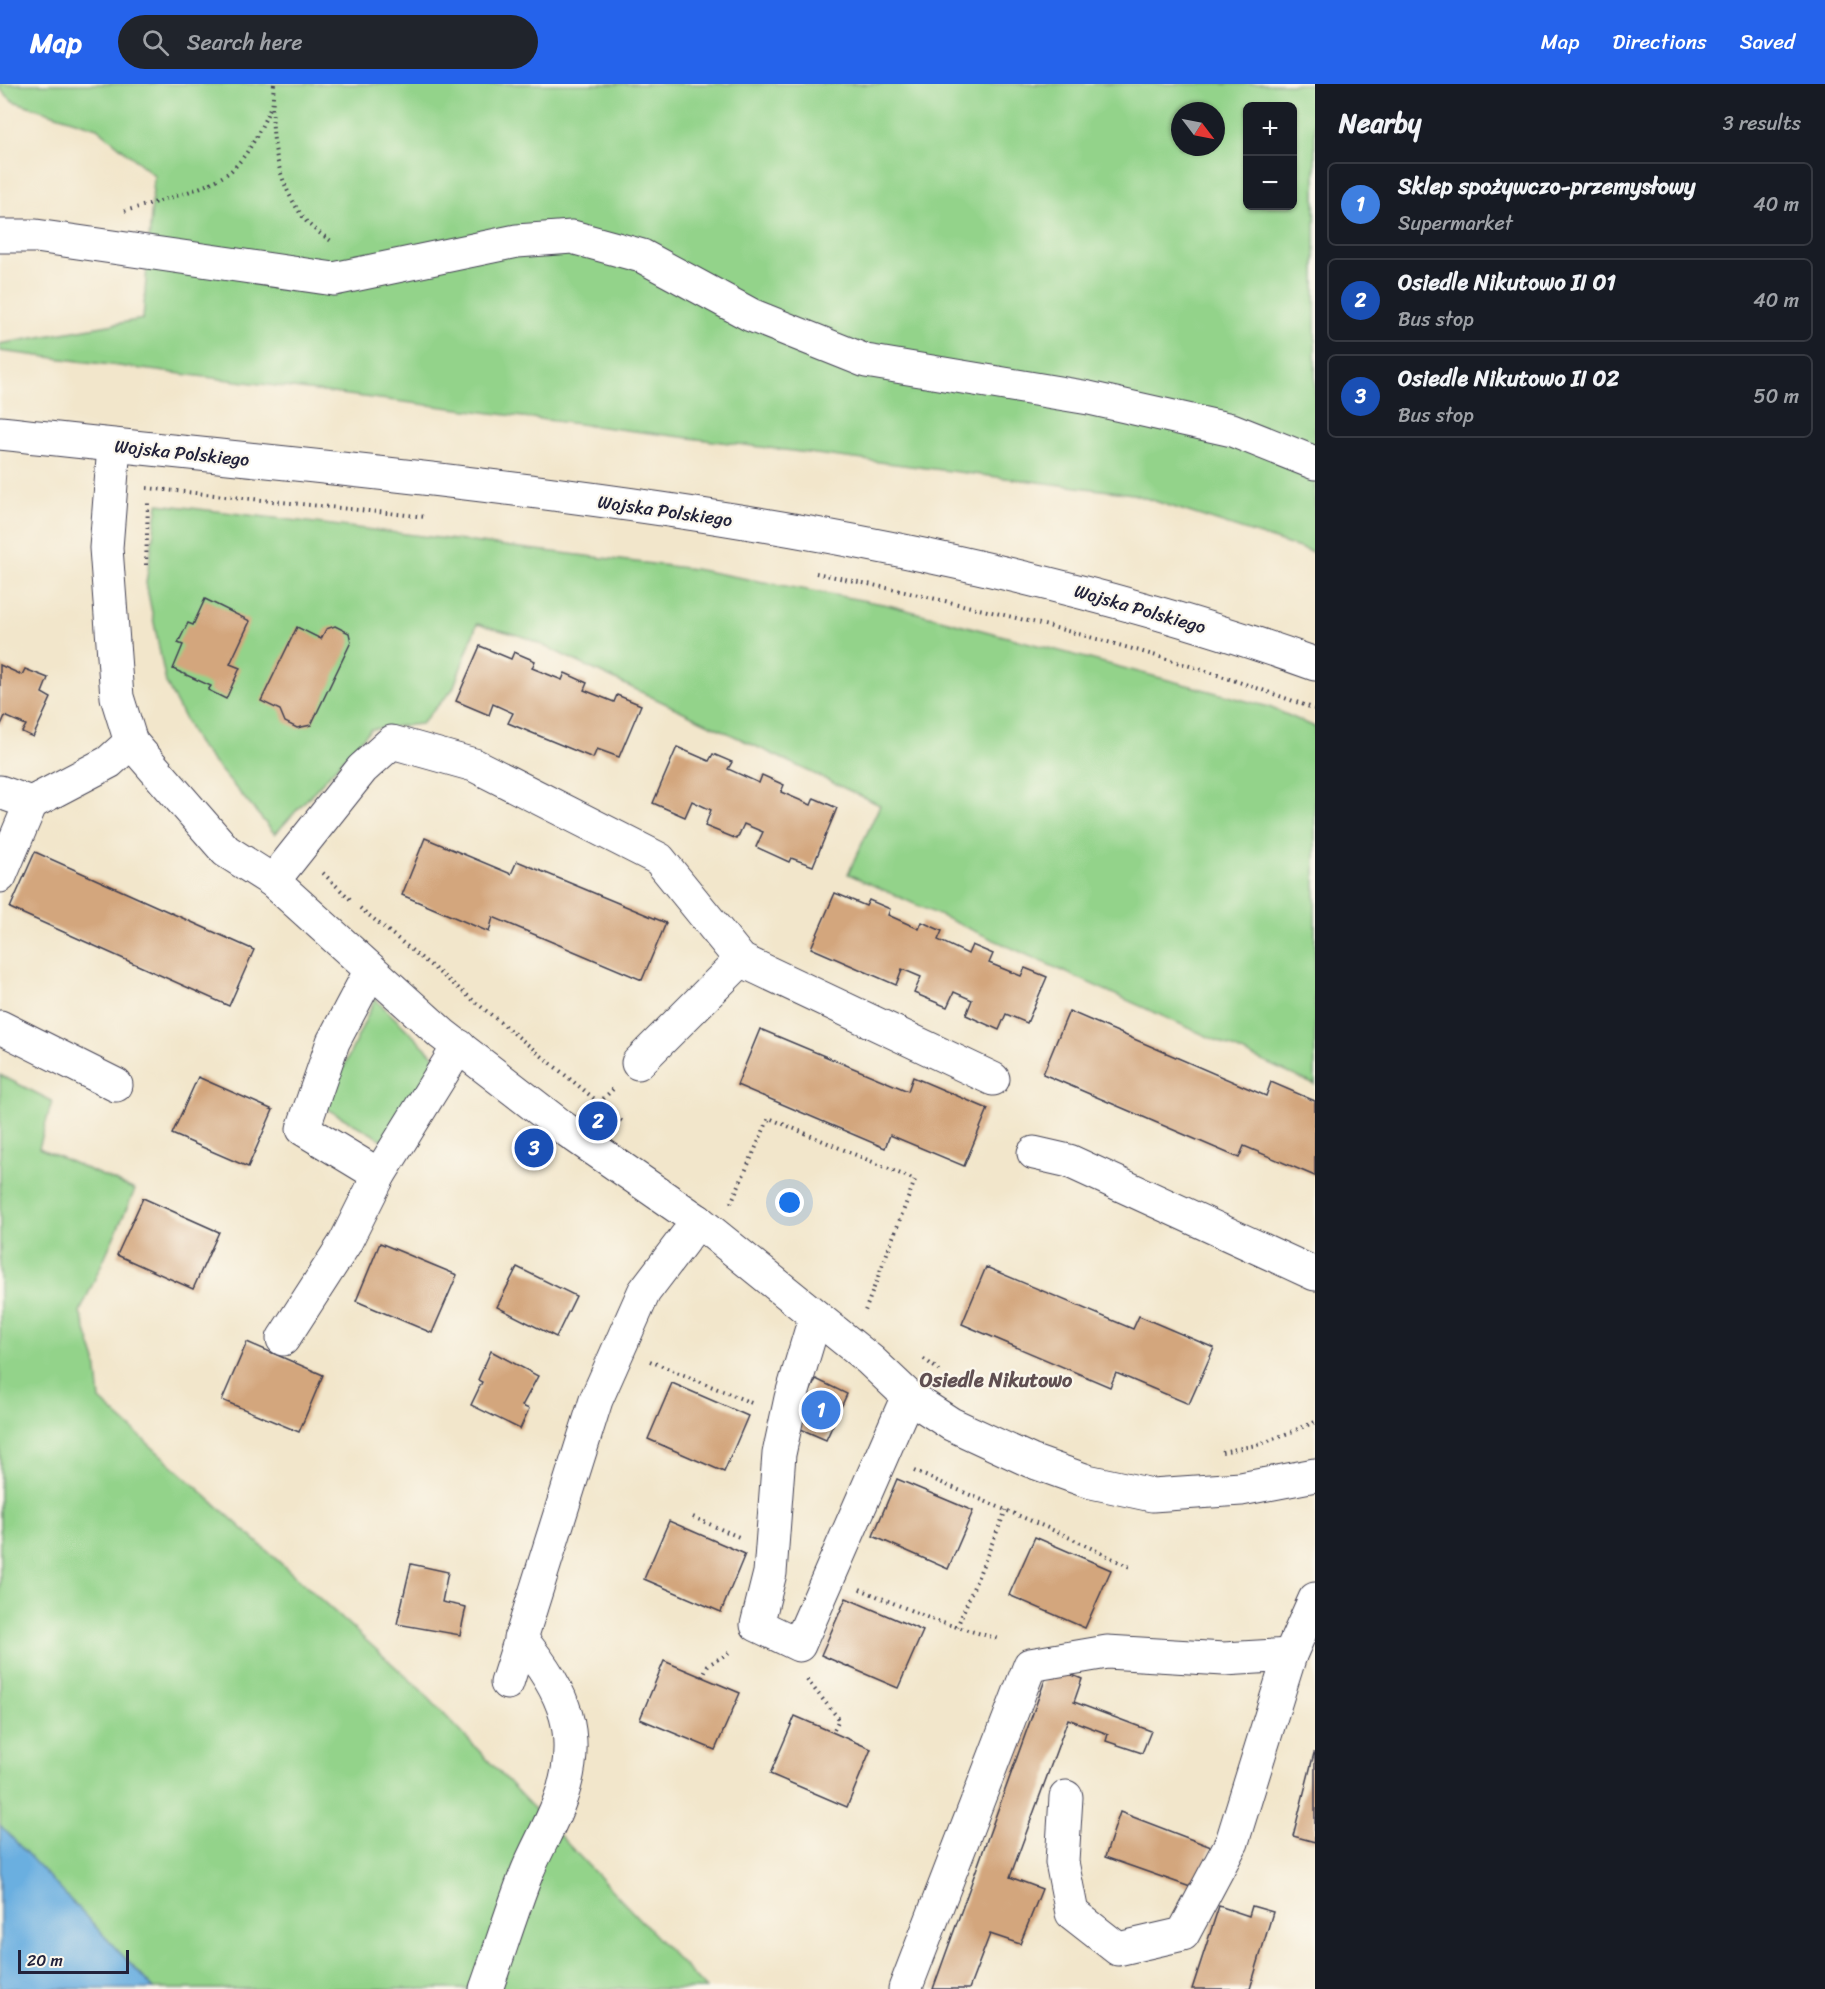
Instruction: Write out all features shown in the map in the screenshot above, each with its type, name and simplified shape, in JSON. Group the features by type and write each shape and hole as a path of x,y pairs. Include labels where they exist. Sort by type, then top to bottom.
{"street":[{"path":"0,236 36,237 334,279 518,241 572,237 642,256 751,315 866,361 1089,398 1221,427 1315,463"},
{"name":"Wojska Polskiego","path":"0,434 310,466 633,506 765,525 940,558 1029,578 1169,616 1315,664"},
{"path":"114,446 106,548 117,697 130,742 226,851 273,881 459,1046 565,1129 709,1210 815,1318 870,1360 908,1396 951,1424 1031,1461 1087,1481 1152,1495 1241,1489 1315,1475"},
{"path":"0,876 31,803 109,762 130,742"},
{"path":"273,881 362,769 392,742 474,765 659,859 741,960 993,1079"},
{"path":"0,792 31,803"},
{"path":"638,1063 741,960"},
{"path":"371,970 333,1042 303,1129 379,1175"},
{"path":"0,1027 116,1085"},
{"path":"283,1339 345,1243 379,1175 459,1046"},
{"path":"1034,1153 1068,1161 1315,1274"},
{"path":"507,1683 596,1400 645,1292 709,1210"},
{"path":"815,1318 779,1454 770,1573 757,1625 799,1645 908,1396"},
{"path":"1066,1797 1062,1862 1072,1913 1118,1949 1183,1934 1232,1842 1290,1655 1315,1599"},
{"path":"486,1989 527,1872 558,1803 570,1754 567,1712 545,1668 520,1638"},
{"path":"905,1989 1030,1665 1107,1652 1224,1659 1290,1655"}],"path":[{"path":"274,84 271,106 277,169 306,222 347,253 381,271"},
{"path":"116,213 184,194 232,171 251,147 271,106"},
{"path":"110,483 430,518"},
{"path":"145,575 149,488"},
{"path":"806,571 976,606 1156,655 1315,709"},
{"path":"317,867 356,904 627,1125"},
{"path":"709,1210 730,1206 769,1118 915,1180 864,1312"},
{"path":"855,1306 873,1320"},
{"path":"620,1347 787,1417"},
{"path":"921,1356 949,1378"},
{"path":"1217,1454 1261,1444 1315,1422"},
{"path":"880,1457 1006,1510 1130,1567"},
{"path":"957,1627 1006,1510"},
{"path":"693,1517 732,1536 772,1542"},
{"path":"829,1576 936,1622 999,1639"},
{"path":"799,1645 798,1669 839,1719 833,1732"}],"green space":[{"path":"0,84 1315,84 1315,553 1133,494 0,351 0,344 143,319 154,175 97,128 13,101 0,89"},
{"path":"158,504 694,569 888,605 1269,707 1315,727 1315,1085 848,874 880,805 525,637 477,624 453,689 421,724 371,729 275,834 197,743 166,683 146,583"},
{"path":"375,999 436,1058 388,1143 325,1108"},
{"path":"0,1075 52,1101 39,1148 135,1190 80,1312 96,1361 100,1400 420,1689 706,1989 154,1989 0,1826"}],"water":[{"path":"0,1825 154,1989 0,1989"}],"building":[{"path":"205,599 250,621 230,664 240,668 226,699 208,690 211,686 173,669 183,645 178,643 188,623 193,625"},
{"path":"335,626 349,633 351,642 311,725 297,728 285,722 280,710 261,701 297,627 321,639 326,629"},
{"path":"480,646 511,659 514,652 535,661 532,668 562,680 565,673 587,683 584,690 614,702 617,695 641,705 619,757 597,749 593,758 508,723 513,713 493,704 489,715 456,701"},
{"path":"0,665 22,675 25,669 48,678 42,693 51,698 33,737 22,732 26,725 5,716 0,727"},
{"path":"677,747 709,761 713,754 732,762 728,769 759,783 762,775 784,785 781,792 811,805 814,798 837,808 813,866 791,858 789,862 756,847 763,832 744,824 737,839 705,826 711,810 692,801 685,817 653,803"},
{"path":"425,838 511,874 517,861 666,923 642,980 493,917 489,932 402,895"},
{"path":"35,852 254,950 229,1006 10,908"},
{"path":"835,893 866,906 869,900 890,909 888,915 919,929 922,922 942,931 938,940 968,954 972,945 993,954 989,963 1021,976 1025,968 1047,977 1027,1023 1006,1014 999,1030 966,1015 972,1000 954,992 947,1007 914,993 921,977 902,969 896,985 811,948"},
{"path":"1069,1011 1266,1096 1271,1082 1315,1101 1315,1176 1244,1146 1239,1158 1043,1074"},
{"path":"760,1029 908,1091 913,1077 988,1109 964,1166 890,1135 885,1148 737,1085"},
{"path":"198,1077 273,1110 248,1167 172,1134"},
{"path":"143,1198 219,1232 193,1289 117,1255"},
{"path":"380,1243 457,1275 432,1333 356,1301"},
{"path":"517,1267 576,1296 556,1337 497,1307"},
{"path":"986,1267 1133,1329 1139,1316 1214,1348 1189,1404 1116,1373 1110,1387 962,1324"},
{"path":"247,1342 323,1375 299,1432 222,1400"},
{"path":"491,1351 538,1376 522,1406 529,1409 520,1429 471,1405 482,1382 478,1380"},
{"path":"816,1379 847,1394 826,1440 794,1426"},
{"path":"672,1383 748,1416 724,1472 648,1439"},
{"path":"897,1479 973,1511 948,1569 873,1536"},
{"path":"669,1521 745,1554 721,1612 644,1579"},
{"path":"1035,1537 1111,1570 1085,1628 1009,1595"},
{"path":"411,1564 448,1572 442,1602 466,1607 460,1635 397,1624"},
{"path":"846,1598 923,1631 898,1688 821,1655"},
{"path":"664,1661 740,1693 715,1750 640,1719"},
{"path":"1050,1666 1082,1679 1074,1702 1151,1731 1142,1753 1106,1741 1108,1734 1068,1719 1010,1877 1042,1889 1020,1944 990,1934 969,1989 933,1989"},
{"path":"795,1716 871,1749 847,1807 770,1774"},
{"path":"1315,1753 1315,1842 1293,1836"},
{"path":"1120,1812 1211,1847 1196,1889 1105,1857"},
{"path":"1219,1906 1249,1916 1252,1906 1273,1912 1250,1989 1192,1989"}],"place":[{"name":"Osiedle Nikutowo II 01","path":"598,1121"},
{"name":"Osiedle Nikutowo II 02","path":"534,1148"},
{"name":"Sklep spożywczo-przemysłowy","path":"821,1410"}],"district":[{"name":"Osiedle Nikutowo","path":"996,1380"}]}
